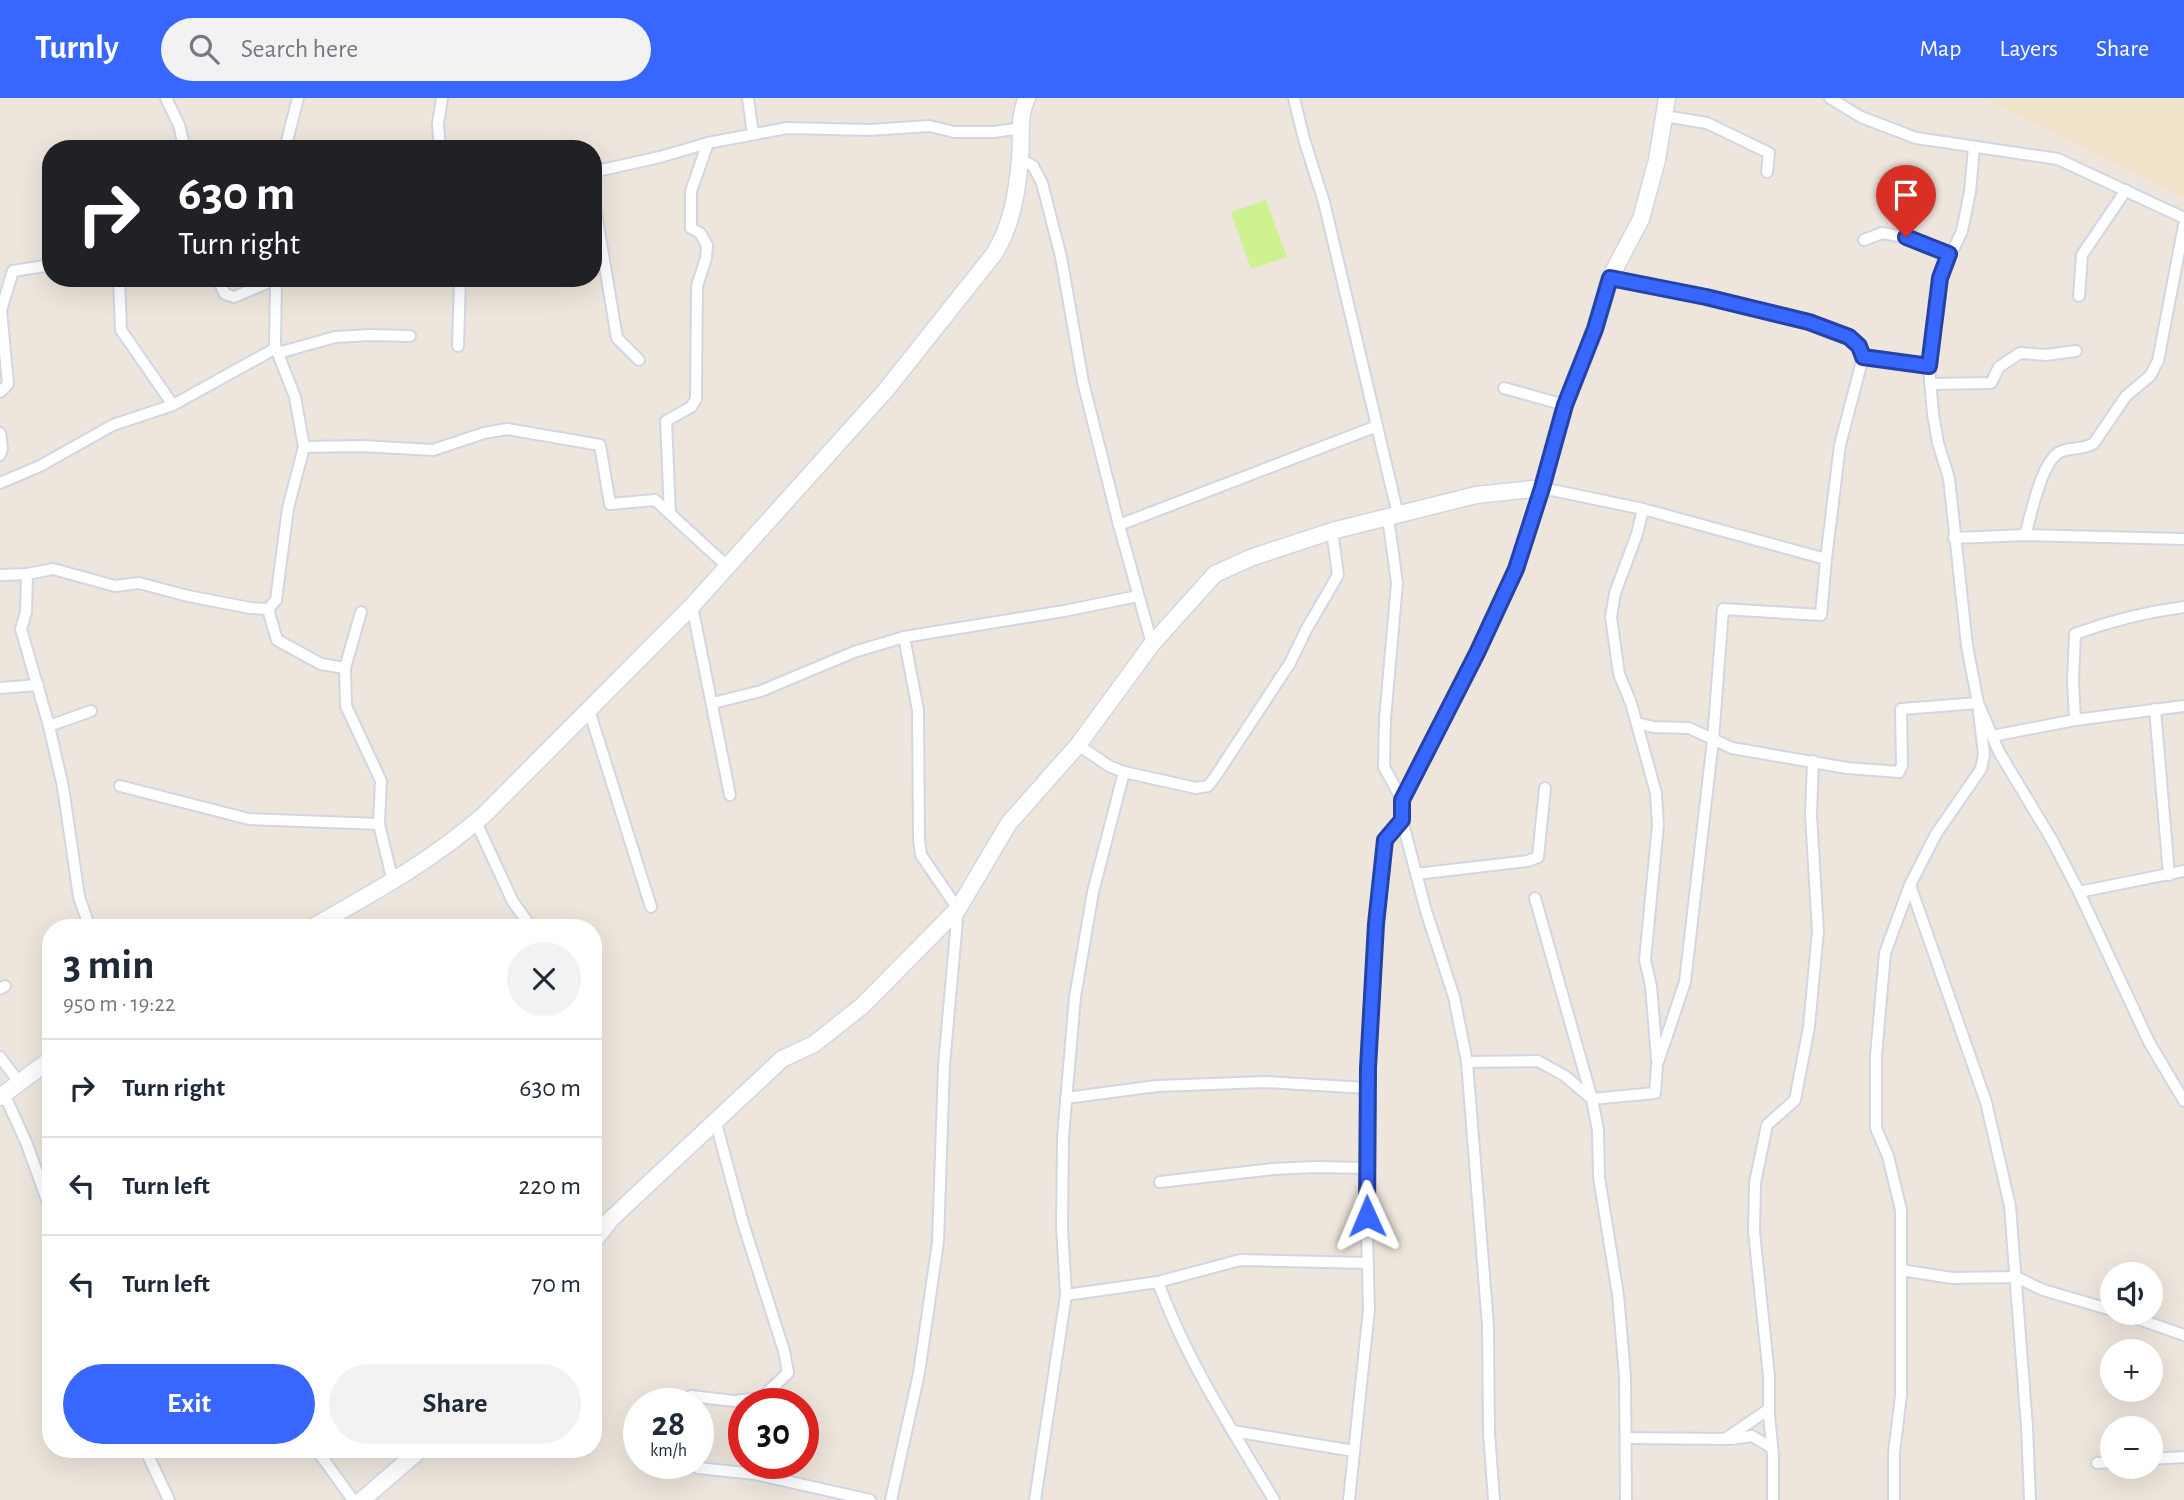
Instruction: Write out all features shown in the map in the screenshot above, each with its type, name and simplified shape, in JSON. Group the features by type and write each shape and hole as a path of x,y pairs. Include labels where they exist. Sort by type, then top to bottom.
{"street":[{"path":"166,98 183,140"},
{"path":"288,140 298,108 298,98"},
{"path":"439,140 438,124 442,98"},
{"path":"748,98 753,134"},
{"path":"327,919 430,858 476,822 692,606 886,390 994,254 1010,223 1027,98"},
{"path":"1294,98 1324,202 1377,426 1393,516 1397,583 1385,719 1384,767 1402,800"},
{"path":"1494,1500 1489,1433 1488,1326 1467,1062 1454,998 1402,820 1402,800 1477,653 1516,569 1565,405 1595,329 1610,278 1641,219 1657,160 1667,98"},
{"path":"1830,98 1861,117 1916,138 2058,159 2184,218"},
{"path":"1664,116 1707,123 1769,153 1767,172"},
{"path":"602,170 708,143 799,127 870,130 929,126 954,132 994,132 1021,128"},
{"path":"670,513 666,421 691,407 696,399 697,286 706,258 706,245 700,233 691,228 690,200 694,180 708,143"},
{"path":"1894,1500 1894,1453 1901,1395 1901,1210 1888,1156 1876,1128 1876,1056 1885,953 1910,886 1936,834 1981,769 1984,755 1954,538 1949,478 1938,443 1929,366 1940,278 1962,231 1970,192 1974,147"},
{"path":"1020,159 1033,166 1042,183 1061,257 1083,382 1152,644"},
{"path":"2079,296 2082,255 2126,190"},
{"path":"2025,535 2047,464 2059,452 2087,448 2094,443 2126,396 2150,376 2158,361 2184,225"},
{"path":"1864,240 1882,233 1906,237 1949,254"},
{"path":"602,249 617,338 639,360"},
{"path":"0,268 13,271 42,266"},
{"path":"0,392 8,384 1,310 13,271"},
{"path":"1610,278 1706,297 1809,322 1849,337 1859,346 1863,357 1840,445 1821,615 1723,609 1713,740 1685,982 1657,1065"},
{"path":"119,287 121,330 173,405"},
{"path":"221,287 225,295 234,298 258,287"},
{"path":"268,609 276,600 288,508 304,447 295,397 277,350 276,287"},
{"path":"458,346 460,287"},
{"path":"0,483 40,466 113,425 173,405 277,350 335,337 410,336"},
{"path":"1930,383 1991,383 1999,367 2020,354 2046,355 2076,351"},
{"path":"1863,357 1929,366"},
{"path":"1504,388 1565,405"},
{"path":"1119,525 1377,426"},
{"path":"304,447 361,446 433,450 484,433 507,429 600,445 610,503 655,500 727,566"},
{"path":"0,433 0,455"},
{"path":"602,1230 611,1219 782,1059 814,1044 862,1006 958,909 1009,823 1078,745 1152,644 1216,574 1250,558 1332,531 1476,495 1542,488 1643,509 1826,559"},
{"path":"1467,1062 1538,1061 1565,1076 1592,1099 1655,1093 1657,1065 1651,986 1645,960 1658,810 1655,788 1637,723 1619,674 1611,617 1615,593 1637,534 1643,509"},
{"path":"1078,745 1109,766 1124,772 1196,788 1208,786 1290,663 1338,575 1332,531"},
{"path":"1954,538 2025,535 2184,539"},
{"path":"0,575 53,569 115,586 139,583 188,596 268,609"},
{"path":"27,574 26,612 21,629 49,726 63,787 79,897 87,919"},
{"path":"713,703 761,691 854,652 904,638 1138,596"},
{"path":"692,606 730,795"},
{"path":"2075,720 2074,634 2142,614 2184,607"},
{"path":"268,609 277,640 321,664 345,668"},
{"path":"361,612 345,668 346,706 381,781 379,824 393,882"},
{"path":"891,1500 919,1373 938,1242 944,1065 958,909 921,855 918,710 904,638"},
{"path":"0,688 38,685"},
{"path":"1978,703 1999,752 2052,840 2079,892 2149,1042 2184,1101"},
{"path":"1637,723 1653,727 1689,728 1732,748 1847,768 1899,772 1902,765 1901,709 1978,703"},
{"path":"1992,736 2075,720 2184,706"},
{"path":"2155,709 2169,875"},
{"path":"589,710 651,907"},
{"path":"49,726 91,711"},
{"path":"1773,1500 1769,1376 1755,1242 1755,1184 1767,1125 1795,1100 1809,1027 1818,931 1811,815 1813,761"},
{"path":"1035,1500 1066,1295 1062,1227 1063,1137 1075,997 1087,918 1124,772"},
{"path":"120,786 248,819 379,824"},
{"path":"1416,874 1528,861 1538,857 1545,788"},
{"path":"1349,1500 1369,1309 1367,1088 1376,924 1385,840 1402,820"},
{"path":"476,822 513,902 525,919"},
{"path":"2079,892 2184,871"},
{"path":"1910,886 1986,1102 2010,1206 2030,1500"},
{"path":"1535,898 1592,1099 1598,1130 1599,1177 1618,1295 1625,1376 1626,1500"},
{"path":"0,1057 19,1082"},
{"path":"42,1065 2,1096 26,1142 42,1186"},
{"path":"1066,1098 1157,1086 1266,1082 1367,1088"},
{"path":"716,1123 743,1223 784,1352 788,1373 774,1388"},
{"path":"1160,1182 1273,1168 1366,1168"},
{"path":"1066,1295 1158,1282 1240,1260 1368,1263"},
{"path":"1901,1270 1952,1278 2015,1277 2043,1290 2100,1307"},
{"path":"1158,1282 1170,1315 1233,1432 1274,1500"},
{"path":"2155,1325 2184,1335"},
{"path":"1726,1439 1769,1409"},
{"path":"1233,1432 1354,1451"},
{"path":"1626,1438 1726,1439 1752,1436 1772,1448"},
{"path":"2163,1458 2184,1457"},
{"path":"149,1458 169,1500"},
{"path":"323,1458 353,1500"},
{"path":"362,1500 411,1458"},
{"path":"792,1479 870,1500"}],"shaded area":[{"path":"1986,98 2184,98 2184,197 2011,112"}],"green space":[{"path":"1266,200 1287,257 1251,269 1231,212"}],"route":[{"path":"1367,1216 1365,1158 1368,1068 1376,924 1385,840 1402,820 1402,800 1477,653 1516,569 1565,405 1595,329 1610,278 1706,297 1809,322 1849,337 1859,346 1863,357 1929,366 1940,278 1949,254 1906,237"}]}
